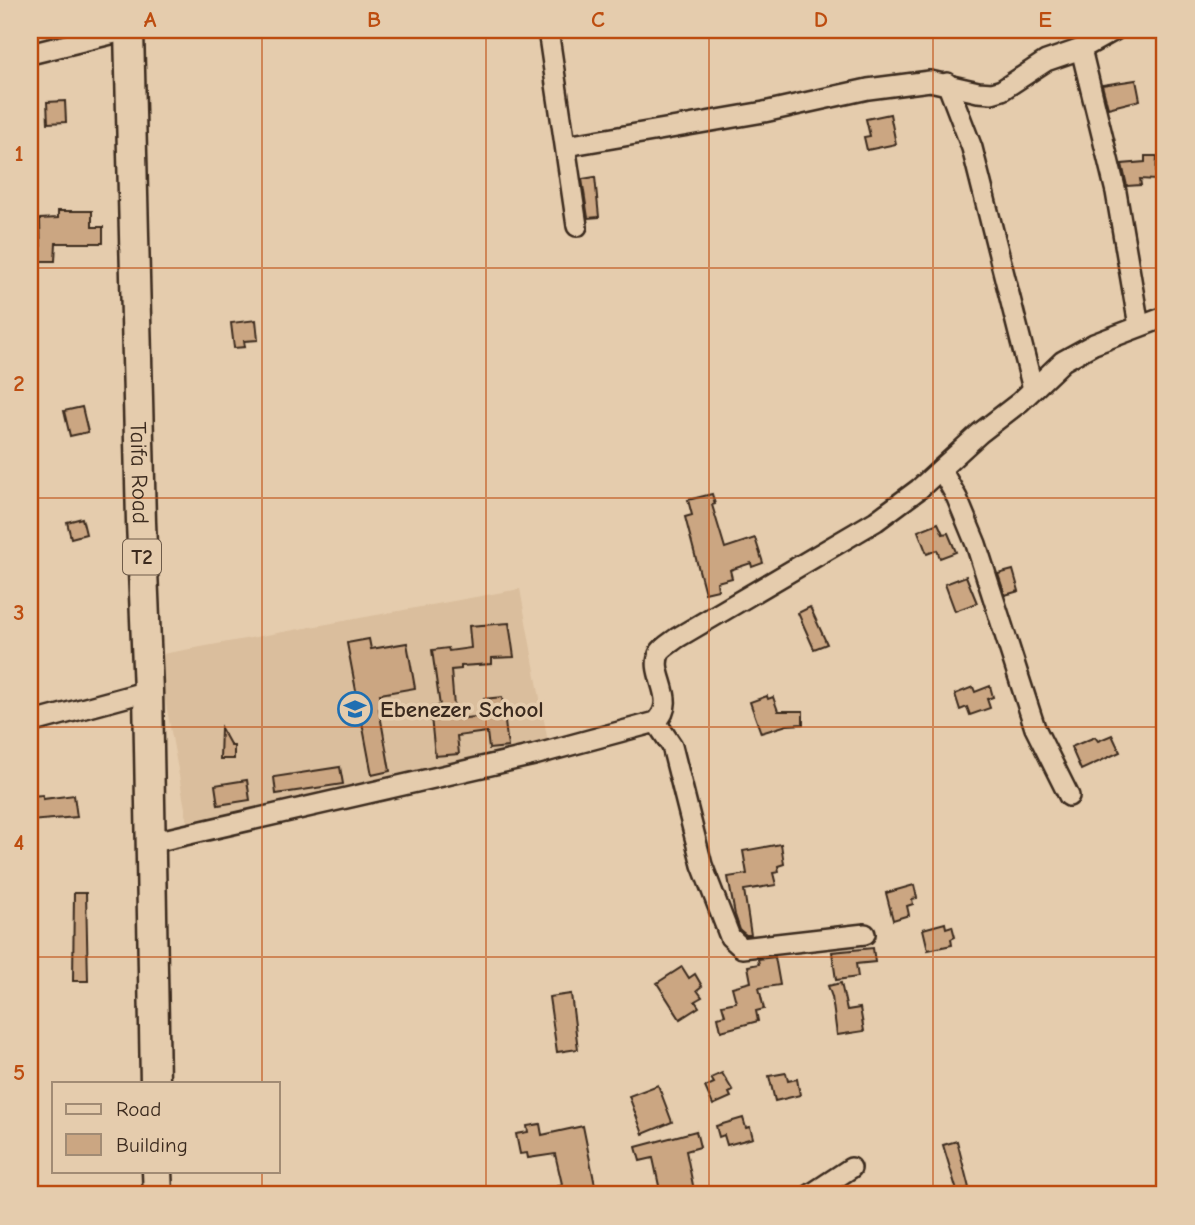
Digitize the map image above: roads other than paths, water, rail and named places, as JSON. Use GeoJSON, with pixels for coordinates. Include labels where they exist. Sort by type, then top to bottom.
{"type":"FeatureCollection","features":[{"type":"Feature","properties":{"kind":"highway","name":"Taifa Road"},"geometry":{"type":"LineString","coordinates":[[128,30],[148,691],[155,1082]]}},
{"type":"Feature","properties":{"kind":"highway"},"geometry":{"type":"LineString","coordinates":[[157,1172],[158,1195]]}},
{"type":"Feature","properties":{"kind":"street"},"geometry":{"type":"LineString","coordinates":[[30,54],[128,30]]}},
{"type":"Feature","properties":{"kind":"street"},"geometry":{"type":"LineString","coordinates":[[548,30],[577,226]]}},
{"type":"Feature","properties":{"kind":"street"},"geometry":{"type":"LineString","coordinates":[[566,146],[764,112],[868,89],[930,81],[992,93],[1002,90],[1046,61],[1081,49],[1115,30]]}},
{"type":"Feature","properties":{"kind":"street"},"geometry":{"type":"LineString","coordinates":[[1081,49],[1116,192],[1139,326]]}},
{"type":"Feature","properties":{"kind":"street"},"geometry":{"type":"LineString","coordinates":[[947,83],[972,148],[1033,389]]}},
{"type":"Feature","properties":{"kind":"street"},"geometry":{"type":"LineString","coordinates":[[150,843],[534,755],[656,722],[663,715],[665,696],[657,664],[660,652],[677,638],[876,522],[1020,402],[1063,361],[1077,352],[1165,317]]}},
{"type":"Feature","properties":{"kind":"street"},"geometry":{"type":"LineString","coordinates":[[941,469],[957,498],[976,544],[1035,728],[1069,796]]}},
{"type":"Feature","properties":{"kind":"street"},"geometry":{"type":"LineString","coordinates":[[30,723],[148,691]]}},
{"type":"Feature","properties":{"kind":"street"},"geometry":{"type":"LineString","coordinates":[[656,722],[672,746],[702,865],[730,937],[742,948],[864,934]]}},
{"type":"Feature","properties":{"kind":"street"},"geometry":{"type":"LineString","coordinates":[[810,1195],[851,1168]]}},
{"type":"Feature","properties":{"kind":"place","name":"Ebenezer School"},"geometry":{"type":"Point","coordinates":[355,709]}}]}
